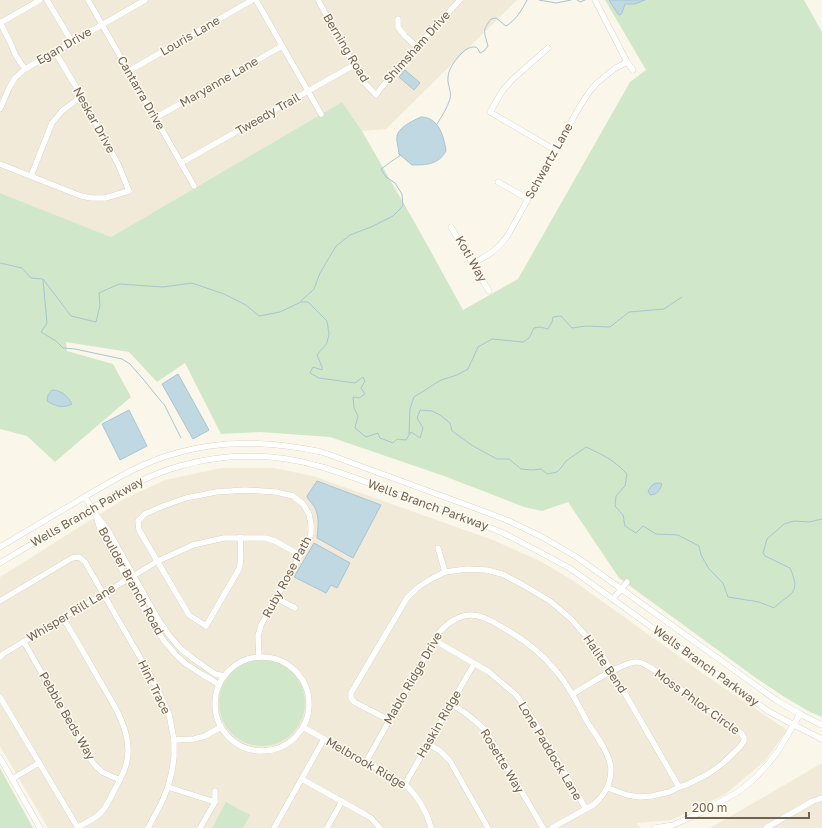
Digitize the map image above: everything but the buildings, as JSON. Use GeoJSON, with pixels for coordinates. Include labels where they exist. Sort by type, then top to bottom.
{"type":"FeatureCollection","features":[{"type":"Feature","properties":{"kind":"street"},"geometry":{"type":"LineString","coordinates":[[25,68],[16,56],[0,22],[40,0]]}},
{"type":"Feature","properties":{"kind":"street"},"geometry":{"type":"LineString","coordinates":[[48,0],[72,42]]}},
{"type":"Feature","properties":{"kind":"street","name":"Cantarra Drive"},"geometry":{"type":"LineString","coordinates":[[88,0],[194,186]]}},
{"type":"Feature","properties":{"kind":"street","name":"Egan Drive"},"geometry":{"type":"LineString","coordinates":[[0,108],[15,78],[25,68],[145,0]]}},
{"type":"Feature","properties":{"kind":"street","name":"Louris Lane"},"geometry":{"type":"LineString","coordinates":[[129,71],[252,0]]}},
{"type":"Feature","properties":{"kind":"street"},"geometry":{"type":"LineString","coordinates":[[256,0],[321,114]]}},
{"type":"Feature","properties":{"kind":"street","name":"Berning Road"},"geometry":{"type":"LineString","coordinates":[[318,0],[363,81],[376,96]]}},
{"type":"Feature","properties":{"kind":"street"},"geometry":{"type":"LineString","coordinates":[[595,0],[627,62],[633,70]]}},
{"type":"Feature","properties":{"kind":"street","name":"Shimsham Drive"},"geometry":{"type":"LineString","coordinates":[[376,96],[381,88],[417,46],[458,1]]}},
{"type":"Feature","properties":{"kind":"street"},"geometry":{"type":"LineString","coordinates":[[398,19],[398,27],[405,36],[417,46]]}},
{"type":"Feature","properties":{"kind":"street","name":"Maryanne Lane"},"geometry":{"type":"LineString","coordinates":[[155,118],[282,46]]}},
{"type":"Feature","properties":{"kind":"street"},"geometry":{"type":"LineString","coordinates":[[548,48],[513,79],[490,112],[555,150]]}},
{"type":"Feature","properties":{"kind":"street","name":"Neskar Drive"},"geometry":{"type":"LineString","coordinates":[[31,176],[81,196],[92,198],[105,198],[129,191],[118,164],[82,96],[55,52]]}},
{"type":"Feature","properties":{"kind":"street","name":"Schwartz Lane"},"geometry":{"type":"LineString","coordinates":[[474,263],[493,252],[503,242],[590,90],[606,75],[627,62]]}},
{"type":"Feature","properties":{"kind":"street","name":"Tweedy Trail"},"geometry":{"type":"LineString","coordinates":[[181,163],[354,65]]}},
{"type":"Feature","properties":{"kind":"street"},"geometry":{"type":"LineString","coordinates":[[0,164],[31,176],[52,123],[62,111],[82,96]]}},
{"type":"Feature","properties":{"kind":"street"},"geometry":{"type":"LineString","coordinates":[[498,182],[528,199]]}},
{"type":"Feature","properties":{"kind":"street","name":"Koti Way"},"geometry":{"type":"LineString","coordinates":[[452,227],[489,291]]}},
{"type":"Feature","properties":{"kind":"street","name":"Wells Branch Parkway"},"geometry":{"type":"LineString","coordinates":[[0,547],[127,472],[153,460],[177,452],[223,444],[249,443],[277,444],[322,452],[509,521],[544,538],[578,558],[776,700],[822,725]]}},
{"type":"Feature","properties":{"kind":"street","name":"Wells Branch Parkway"},"geometry":{"type":"LineString","coordinates":[[0,562],[133,484],[158,473],[181,466],[224,458],[249,456],[298,461],[350,476],[504,534],[537,550],[571,569],[768,711],[794,726],[822,739]]}},
{"type":"Feature","properties":{"kind":"street","name":"Ruby Rose Path"},"geometry":{"type":"LineString","coordinates":[[158,561],[139,530],[138,520],[145,514],[163,506],[186,498],[216,492],[245,490],[276,492],[293,496],[303,504],[309,514],[311,534],[261,625],[258,636],[259,657]]}},
{"type":"Feature","properties":{"kind":"street"},"geometry":{"type":"LineString","coordinates":[[85,497],[96,516]]}},
{"type":"Feature","properties":{"kind":"street","name":"Boulder Branch Road"},"geometry":{"type":"LineString","coordinates":[[96,516],[108,530],[158,619],[169,635],[181,649],[207,669],[215,674],[224,676]]}},
{"type":"Feature","properties":{"kind":"street","name":"Boulder Branch Road"},"geometry":{"type":"LineString","coordinates":[[96,516],[101,533],[152,623],[168,646],[186,664],[219,685]]}},
{"type":"Feature","properties":{"kind":"street","name":"Whisper Rill Lane"},"geometry":{"type":"LineString","coordinates":[[0,657],[158,561],[193,545],[224,538],[266,538],[271,539],[300,555]]}},
{"type":"Feature","properties":{"kind":"street"},"geometry":{"type":"LineString","coordinates":[[158,561],[189,615],[206,626],[241,564],[240,538]]}},
{"type":"Feature","properties":{"kind":"street"},"geometry":{"type":"LineString","coordinates":[[438,548],[445,572]]}},
{"type":"Feature","properties":{"kind":"street","name":"Hint Trace"},"geometry":{"type":"LineString","coordinates":[[0,601],[72,558],[80,557],[85,562],[153,680],[169,714],[174,740],[174,757],[168,787],[148,828]]}},
{"type":"Feature","properties":{"kind":"street","name":"Halite Bend"},"geometry":{"type":"LineString","coordinates":[[389,720],[354,702],[351,698],[351,693],[406,598],[421,585],[445,572],[467,569],[487,570],[502,574],[523,585],[550,601],[571,619],[594,645],[612,671],[679,787]]}},
{"type":"Feature","properties":{"kind":"street"},"geometry":{"type":"LineString","coordinates":[[613,599],[627,582]]}},
{"type":"Feature","properties":{"kind":"street"},"geometry":{"type":"LineString","coordinates":[[276,598],[295,608]]}},
{"type":"Feature","properties":{"kind":"street","name":"Mablo Ridge Drive"},"geometry":{"type":"LineString","coordinates":[[366,762],[437,635],[449,622],[458,617],[472,615],[486,618],[514,634],[534,648],[557,672],[573,694],[608,757],[611,768],[608,788]]}},
{"type":"Feature","properties":{"kind":"street"},"geometry":{"type":"LineString","coordinates":[[0,697],[78,827],[93,820],[108,805],[120,780],[128,753],[128,741],[118,713],[63,618]]}},
{"type":"Feature","properties":{"kind":"street","name":"Lone Paddock Lane"},"geometry":{"type":"LineString","coordinates":[[434,640],[489,672],[520,700],[533,719],[586,809]]}},
{"type":"Feature","properties":{"kind":"street","name":"Pebble Beds Way"},"geometry":{"type":"LineString","coordinates":[[24,642],[93,763],[102,772],[120,780]]}},
{"type":"Feature","properties":{"kind":"street"},"geometry":{"type":"LineString","coordinates":[[259,657],[267,657],[282,661],[295,670],[300,675],[307,689],[309,704],[306,720],[298,734],[284,745],[268,750],[251,749],[228,737],[221,727],[215,707],[219,685],[229,670],[239,663],[251,658],[259,657]]}},
{"type":"Feature","properties":{"kind":"street","name":"Moss Phlox Circle"},"geometry":{"type":"LineString","coordinates":[[573,694],[628,663],[637,662],[645,664],[741,733],[744,737],[744,741],[740,747],[722,764],[708,774],[669,792],[640,797],[627,795],[608,788]]}},
{"type":"Feature","properties":{"kind":"street","name":"Haskin Ridge"},"geometry":{"type":"LineString","coordinates":[[405,784],[474,664]]}},
{"type":"Feature","properties":{"kind":"street","name":"Rosette Way"},"geometry":{"type":"LineString","coordinates":[[451,704],[476,720],[486,731],[543,828]]}},
{"type":"Feature","properties":{"kind":"street"},"geometry":{"type":"LineString","coordinates":[[655,828],[673,825],[702,812],[738,792],[754,779],[768,764],[794,726],[800,714]]}},
{"type":"Feature","properties":{"kind":"street"},"geometry":{"type":"LineString","coordinates":[[174,740],[194,739],[205,736],[221,727]]}},
{"type":"Feature","properties":{"kind":"street","name":"Melbrook Ridge"},"geometry":{"type":"LineString","coordinates":[[303,727],[405,784],[420,802],[432,828]]}},
{"type":"Feature","properties":{"kind":"street"},"geometry":{"type":"LineString","coordinates":[[274,828],[324,738]]}},
{"type":"Feature","properties":{"kind":"street"},"geometry":{"type":"LineString","coordinates":[[428,744],[439,750],[450,761],[488,828]]}},
{"type":"Feature","properties":{"kind":"street"},"geometry":{"type":"LineString","coordinates":[[0,758],[40,828]]}},
{"type":"Feature","properties":{"kind":"street"},"geometry":{"type":"LineString","coordinates":[[12,779],[39,763]]}},
{"type":"Feature","properties":{"kind":"street"},"geometry":{"type":"LineString","coordinates":[[302,779],[371,818],[380,828]]}},
{"type":"Feature","properties":{"kind":"street"},"geometry":{"type":"LineString","coordinates":[[168,787],[215,802]]}},
{"type":"Feature","properties":{"kind":"street"},"geometry":{"type":"LineString","coordinates":[[552,828],[598,801],[608,788]]}},
{"type":"Feature","properties":{"kind":"street"},"geometry":{"type":"LineString","coordinates":[[200,828],[215,802],[215,791]]}},
{"type":"Feature","properties":{"kind":"street"},"geometry":{"type":"LineString","coordinates":[[766,828],[813,801],[822,798]]}},
{"type":"Feature","properties":{"kind":"street"},"geometry":{"type":"LineString","coordinates":[[327,828],[342,801]]}},
{"type":"Feature","properties":{"kind":"shaded area"},"geometry":{"type":"Polygon","coordinates":[[[0,0],[517,0],[386,129],[362,131],[342,102],[111,237],[0,193],[0,0]]]}},
{"type":"Feature","properties":{"kind":"shaded area"},"geometry":{"type":"Polygon","coordinates":[[[221,468],[274,468],[313,476],[493,540],[540,561],[574,581],[705,675],[787,730],[765,761],[724,795],[671,820],[637,823],[640,828],[48,828],[0,746],[0,577],[124,499],[165,480],[221,468]]]}},
{"type":"Feature","properties":{"kind":"shaded area"},"geometry":{"type":"Polygon","coordinates":[[[822,763],[822,828],[710,828],[805,773],[822,763]]]}},
{"type":"Feature","properties":{"kind":"green space"},"geometry":{"type":"Polygon","coordinates":[[[605,0],[804,0],[822,32],[822,717],[810,712],[756,678],[619,578],[568,502],[542,511],[524,507],[444,476],[330,437],[260,432],[221,434],[185,363],[157,382],[129,352],[66,342],[67,351],[113,364],[131,397],[55,462],[27,436],[0,429],[0,193],[111,237],[342,102],[362,131],[463,310],[518,279],[630,82],[646,70],[605,0]]]}},
{"type":"Feature","properties":{"kind":"green space"},"geometry":{"type":"Polygon","coordinates":[[[254,660],[270,660],[279,663],[293,672],[302,686],[305,695],[305,711],[302,720],[293,734],[279,743],[270,746],[254,746],[238,739],[231,734],[226,727],[219,711],[219,695],[226,679],[231,672],[238,667],[254,660]]]}},
{"type":"Feature","properties":{"kind":"green space"},"geometry":{"type":"Polygon","coordinates":[[[0,768],[33,828],[0,828],[0,768]]]}},
{"type":"Feature","properties":{"kind":"green space"},"geometry":{"type":"Polygon","coordinates":[[[226,802],[250,815],[243,828],[212,828],[226,802]]]}},
{"type":"Feature","properties":{"kind":"water"},"geometry":{"type":"Polygon","coordinates":[[[609,0],[645,0],[635,4],[625,4],[620,15],[609,0]]]}},
{"type":"Feature","properties":{"kind":"water"},"geometry":{"type":"Polygon","coordinates":[[[405,70],[420,83],[414,90],[399,77],[405,70]]]}},
{"type":"Feature","properties":{"kind":"water"},"geometry":{"type":"Polygon","coordinates":[[[421,117],[432,120],[440,129],[446,151],[443,156],[435,162],[412,165],[399,154],[397,137],[400,130],[410,122],[421,117]]]}},
{"type":"Feature","properties":{"kind":"water"},"geometry":{"type":"Polygon","coordinates":[[[178,374],[209,430],[193,439],[162,384],[178,374]]]}},
{"type":"Feature","properties":{"kind":"water"},"geometry":{"type":"Polygon","coordinates":[[[52,390],[64,394],[72,404],[69,406],[59,406],[47,401],[48,395],[52,390]]]}},
{"type":"Feature","properties":{"kind":"water"},"geometry":{"type":"Polygon","coordinates":[[[129,410],[147,446],[120,460],[102,424],[129,410]]]}},
{"type":"Feature","properties":{"kind":"water"},"geometry":{"type":"Polygon","coordinates":[[[317,481],[381,505],[353,558],[317,538],[317,514],[314,506],[307,496],[317,481]]]}},
{"type":"Feature","properties":{"kind":"water"},"geometry":{"type":"Polygon","coordinates":[[[656,483],[662,484],[658,492],[650,495],[648,491],[652,485],[656,483]]]}},
{"type":"Feature","properties":{"kind":"water"},"geometry":{"type":"Polygon","coordinates":[[[314,543],[350,563],[337,588],[331,585],[326,593],[294,577],[314,543]]]}},
{"type":"Feature","properties":{"kind":"waterway"},"geometry":{"type":"LineString","coordinates":[[437,124],[450,99],[448,77],[450,69],[456,60],[462,53],[470,48],[476,47],[480,53],[484,51],[488,46],[485,29],[491,19],[496,18],[506,26],[513,21],[527,0]]}},
{"type":"Feature","properties":{"kind":"waterway"},"geometry":{"type":"LineString","coordinates":[[539,0],[556,3],[571,0]]}},
{"type":"Feature","properties":{"kind":"waterway"},"geometry":{"type":"LineString","coordinates":[[577,0],[580,2],[585,0]]}},
{"type":"Feature","properties":{"kind":"waterway"},"geometry":{"type":"LineString","coordinates":[[301,301],[314,289],[320,273],[336,246],[350,235],[393,216],[403,206],[402,194],[395,183],[386,177],[381,169],[401,155]]}},
{"type":"Feature","properties":{"kind":"waterway"},"geometry":{"type":"LineString","coordinates":[[0,263],[22,268],[31,278],[43,279],[71,316],[96,322],[100,305],[99,293],[119,284],[163,287],[192,283],[224,294],[246,305],[259,316],[280,312],[301,302],[308,302],[327,321],[329,334],[327,343],[317,355],[322,370],[313,367],[310,373],[319,378],[355,383],[363,377],[365,381],[361,388],[365,394],[359,398],[353,397],[354,408],[358,416],[355,428],[366,437],[378,433],[380,438],[393,443],[397,439],[406,440],[411,432],[420,438],[423,428],[417,418],[420,410],[432,411],[440,415],[450,423],[452,431],[473,446],[497,459],[509,459],[521,469],[541,469],[547,474],[557,472],[566,461],[586,447],[608,458],[627,474],[625,486],[616,496],[615,506],[623,515],[625,526],[636,533],[643,526],[656,534],[678,535],[699,546],[701,555],[709,569],[723,583],[728,597],[759,602],[774,608],[792,592],[795,583],[790,568],[765,556],[763,553],[767,539],[784,524],[794,521],[809,522],[822,519]]}},
{"type":"Feature","properties":{"kind":"waterway"},"geometry":{"type":"LineString","coordinates":[[43,280],[47,323],[41,332],[56,341],[63,348],[75,349],[122,359],[130,364],[165,406],[181,438]]}},
{"type":"Feature","properties":{"kind":"waterway"},"geometry":{"type":"LineString","coordinates":[[409,434],[410,409],[414,397],[441,380],[457,375],[468,369],[478,347],[492,339],[523,342],[529,338],[534,328],[540,327],[548,329],[553,317],[561,316],[572,328],[586,326],[610,327],[629,312],[664,309],[682,297]]}}]}
